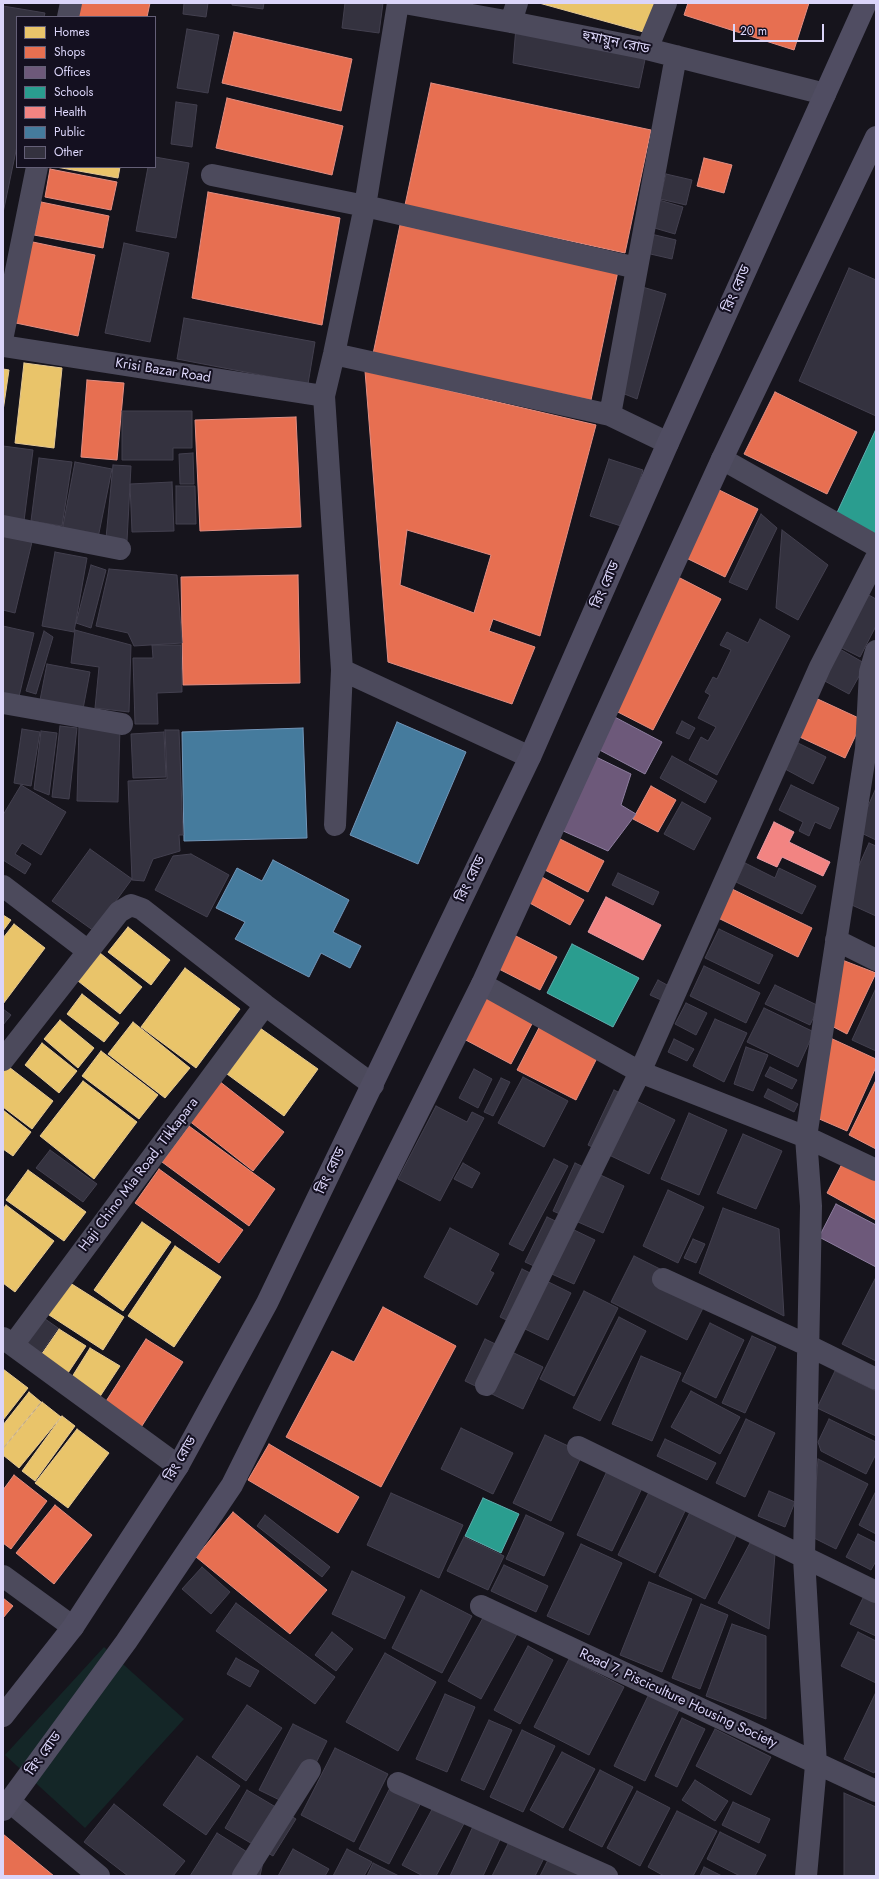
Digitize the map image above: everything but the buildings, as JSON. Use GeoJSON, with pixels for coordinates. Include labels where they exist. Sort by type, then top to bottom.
{"type":"FeatureCollection","features":[{"type":"Feature","properties":{"kind":"main road","name":"রিং রোড"},"geometry":{"type":"LineString","coordinates":[[3,1716],[73,1627],[178,1466],[266,1303],[373,1085],[530,757],[668,443],[866,3]]}},
{"type":"Feature","properties":{"kind":"main road","name":"রিং রোড"},"geometry":{"type":"LineString","coordinates":[[7,1806],[126,1642],[232,1485],[482,984],[722,459],[876,138]]}},
{"type":"Feature","properties":{"kind":"street"},"geometry":{"type":"LineString","coordinates":[[68,16],[71,3]]}},
{"type":"Feature","properties":{"kind":"street"},"geometry":{"type":"LineString","coordinates":[[335,825],[342,670],[324,396],[365,206],[398,3]]}},
{"type":"Feature","properties":{"kind":"street","name":"হুমায়ুন রোড"},"geometry":{"type":"LineString","coordinates":[[404,3],[514,12],[647,49],[825,94]]}},
{"type":"Feature","properties":{"kind":"street"},"geometry":{"type":"LineString","coordinates":[[647,49],[666,3]]}},
{"type":"Feature","properties":{"kind":"street"},"geometry":{"type":"LineString","coordinates":[[610,415],[676,56]]}},
{"type":"Feature","properties":{"kind":"street"},"geometry":{"type":"LineString","coordinates":[[3,335],[37,168]]}},
{"type":"Feature","properties":{"kind":"street"},"geometry":{"type":"LineString","coordinates":[[212,174],[365,206],[637,268]]}},
{"type":"Feature","properties":{"kind":"street","name":"Krisi Bazar Road"},"geometry":{"type":"LineString","coordinates":[[3,346],[324,396]]}},
{"type":"Feature","properties":{"kind":"street"},"geometry":{"type":"LineString","coordinates":[[334,354],[610,415],[668,443]]}},
{"type":"Feature","properties":{"kind":"street"},"geometry":{"type":"LineString","coordinates":[[722,459],[876,546]]}},
{"type":"Feature","properties":{"kind":"street"},"geometry":{"type":"LineString","coordinates":[[3,526],[120,549]]}},
{"type":"Feature","properties":{"kind":"street"},"geometry":{"type":"LineString","coordinates":[[486,1385],[640,1072],[820,667],[876,558]]}},
{"type":"Feature","properties":{"kind":"street"},"geometry":{"type":"LineString","coordinates":[[806,1876],[816,1765],[804,1558],[811,1206],[806,1137],[836,940],[871,751],[870,672],[876,651]]}},
{"type":"Feature","properties":{"kind":"street"},"geometry":{"type":"LineString","coordinates":[[342,670],[530,757]]}},
{"type":"Feature","properties":{"kind":"street"},"geometry":{"type":"LineString","coordinates":[[3,703],[122,724]]}},
{"type":"Feature","properties":{"kind":"street"},"geometry":{"type":"LineString","coordinates":[[3,886],[88,950]]}},
{"type":"Feature","properties":{"kind":"street"},"geometry":{"type":"LineString","coordinates":[[3,1060],[119,912],[131,905],[142,909],[265,1005],[373,1085]]}},
{"type":"Feature","properties":{"kind":"street"},"geometry":{"type":"LineString","coordinates":[[836,940],[876,960]]}},
{"type":"Feature","properties":{"kind":"street"},"geometry":{"type":"LineString","coordinates":[[482,984],[640,1072],[806,1137],[876,1170]]}},
{"type":"Feature","properties":{"kind":"street","name":"Haji Chino Mia Road, Tikkapara"},"geometry":{"type":"LineString","coordinates":[[178,1466],[8,1342],[265,1005]]}},
{"type":"Feature","properties":{"kind":"street"},"geometry":{"type":"LineString","coordinates":[[663,1279],[808,1345],[876,1379]]}},
{"type":"Feature","properties":{"kind":"street"},"geometry":{"type":"LineString","coordinates":[[578,1447],[876,1592]]}},
{"type":"Feature","properties":{"kind":"street"},"geometry":{"type":"LineString","coordinates":[[3,1576],[73,1627]]}},
{"type":"Feature","properties":{"kind":"street","name":"Road 7, Pisciculture Housing Society"},"geometry":{"type":"LineString","coordinates":[[481,1606],[876,1792]]}},
{"type":"Feature","properties":{"kind":"street"},"geometry":{"type":"LineString","coordinates":[[243,1876],[310,1770]]}},
{"type":"Feature","properties":{"kind":"street"},"geometry":{"type":"LineString","coordinates":[[398,1783],[607,1876]]}},
{"type":"Feature","properties":{"kind":"street"},"geometry":{"type":"LineString","coordinates":[[7,1806],[99,1876]]}},
{"type":"Feature","properties":{"kind":"shaded area"},"geometry":{"type":"Polygon","coordinates":[[[104,1647],[184,1719],[85,1828],[5,1755],[104,1647]]]}}]}
